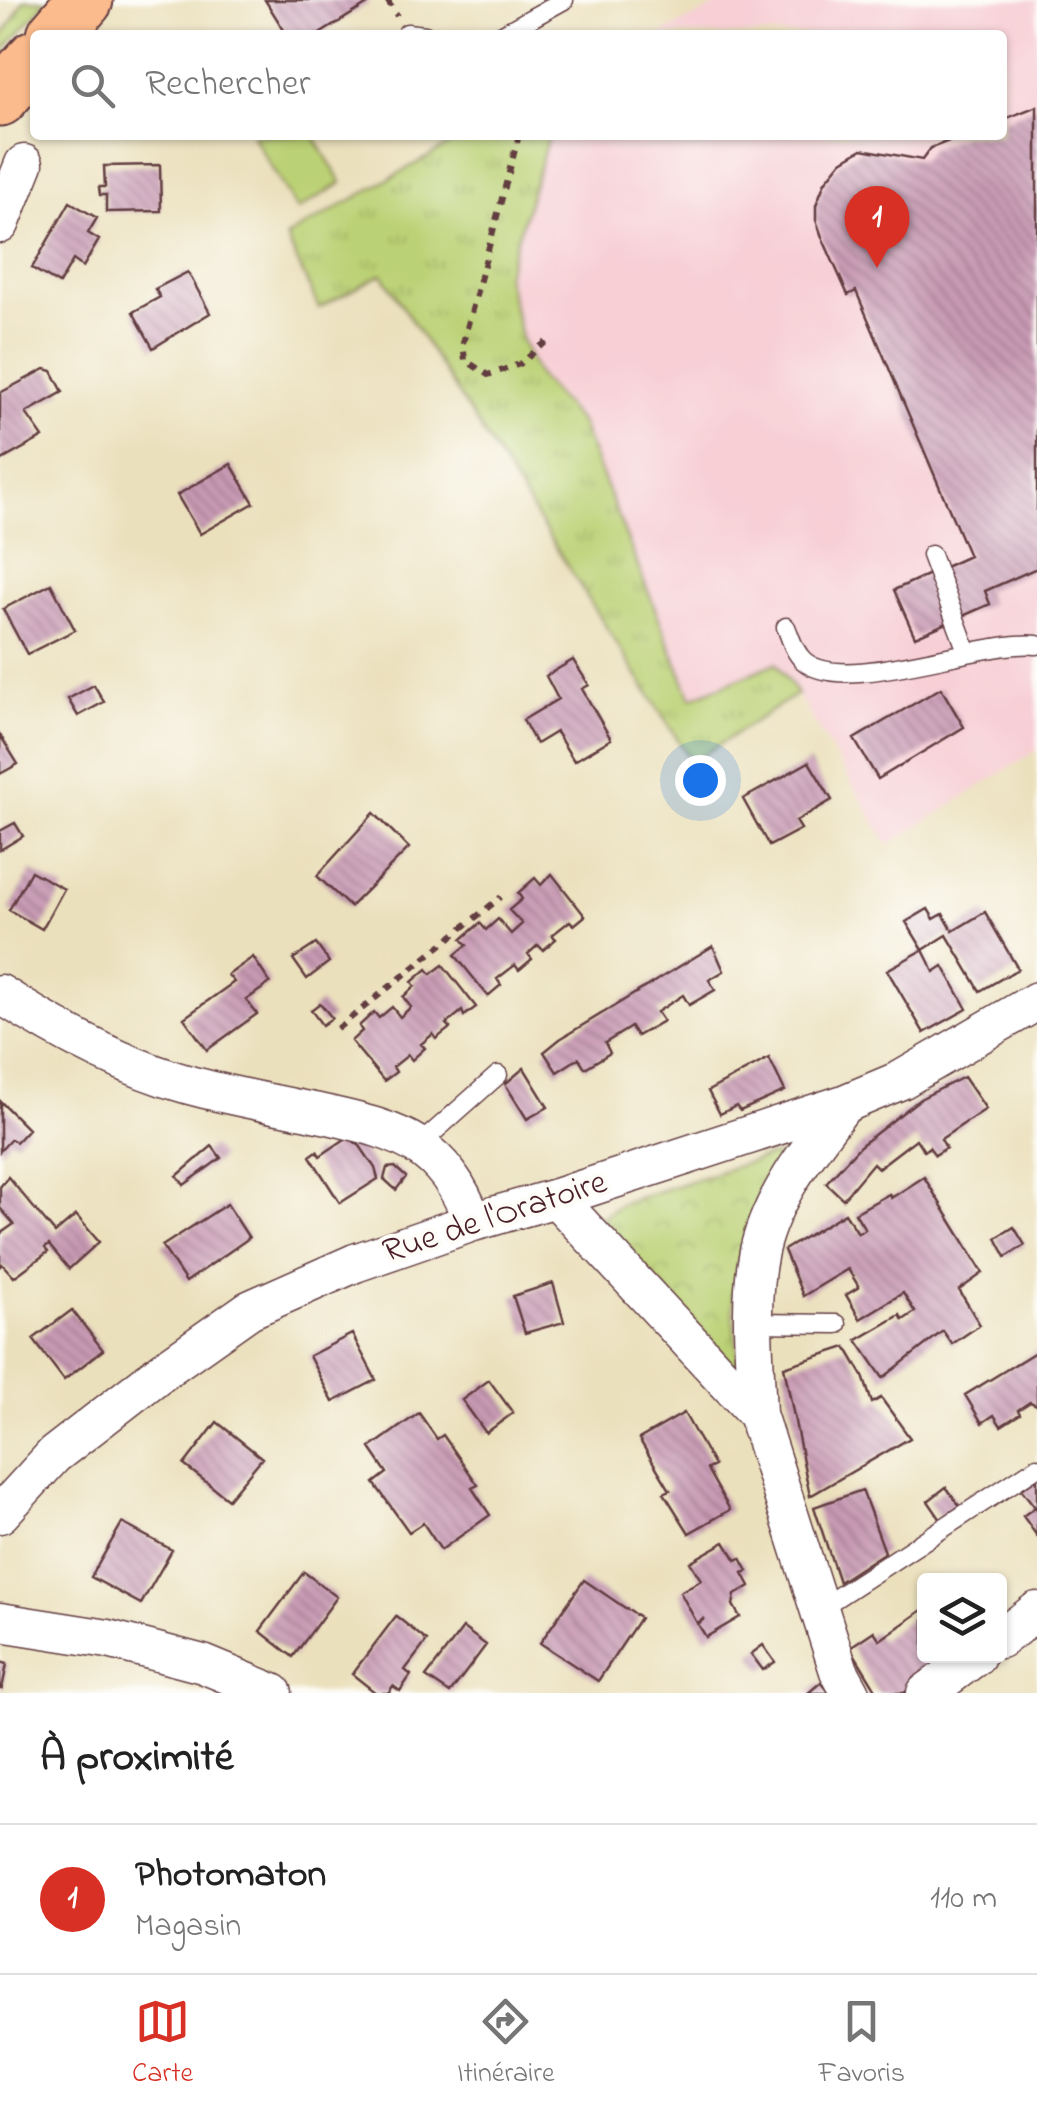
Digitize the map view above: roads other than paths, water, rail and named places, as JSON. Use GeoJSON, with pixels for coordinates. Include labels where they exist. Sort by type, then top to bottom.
{"type":"FeatureCollection","features":[{"type":"Feature","properties":{"kind":"main road"},"geometry":{"type":"LineString","coordinates":[[59,30],[86,0]]}},
{"type":"Feature","properties":{"kind":"main road"},"geometry":{"type":"LineString","coordinates":[[0,98],[30,64]]}},
{"type":"Feature","properties":{"kind":"street"},"geometry":{"type":"LineString","coordinates":[[0,224],[24,164]]}},
{"type":"Feature","properties":{"kind":"street"},"geometry":{"type":"LineString","coordinates":[[0,994],[103,1052],[184,1084],[384,1127],[419,1145],[443,1167],[462,1191],[473,1222]]}},
{"type":"Feature","properties":{"kind":"street","name":"Rue de l'Oratoire"},"geometry":{"type":"LineString","coordinates":[[0,1514],[54,1456],[160,1372],[249,1310],[355,1263],[473,1222],[844,1104],[901,1080],[1037,1001]]}},
{"type":"Feature","properties":{"kind":"street"},"geometry":{"type":"LineString","coordinates":[[844,1104],[773,1212],[760,1249],[752,1323],[757,1414],[838,1670],[852,1693]]}},
{"type":"Feature","properties":{"kind":"street"},"geometry":{"type":"LineString","coordinates":[[556,1198],[757,1414]]}},
{"type":"Feature","properties":{"kind":"street"},"geometry":{"type":"LineString","coordinates":[[1007,1633],[1037,1611]]}},
{"type":"Feature","properties":{"kind":"street"},"geometry":{"type":"LineString","coordinates":[[0,1622],[108,1638],[203,1664],[273,1693]]}},
{"type":"Feature","properties":{"kind":"street"},"geometry":{"type":"LineString","coordinates":[[926,1693],[967,1663]]}},
{"type":"Feature","properties":{"kind":"lane"},"geometry":{"type":"LineString","coordinates":[[510,30],[564,0]]}},
{"type":"Feature","properties":{"kind":"lane"},"geometry":{"type":"LineString","coordinates":[[931,556],[967,652]]}},
{"type":"Feature","properties":{"kind":"lane"},"geometry":{"type":"LineString","coordinates":[[786,626],[794,650],[808,664],[831,671],[864,672],[1022,643],[1037,645]]}},
{"type":"Feature","properties":{"kind":"lane"},"geometry":{"type":"LineString","coordinates":[[419,1145],[498,1074]]}},
{"type":"Feature","properties":{"kind":"lane"},"geometry":{"type":"LineString","coordinates":[[752,1323],[837,1324]]}},
{"type":"Feature","properties":{"kind":"lane"},"geometry":{"type":"LineString","coordinates":[[819,1609],[1037,1467]]}},
{"type":"Feature","properties":{"kind":"place","name":"Photomaton"},"geometry":{"type":"Point","coordinates":[877,268]}}]}
